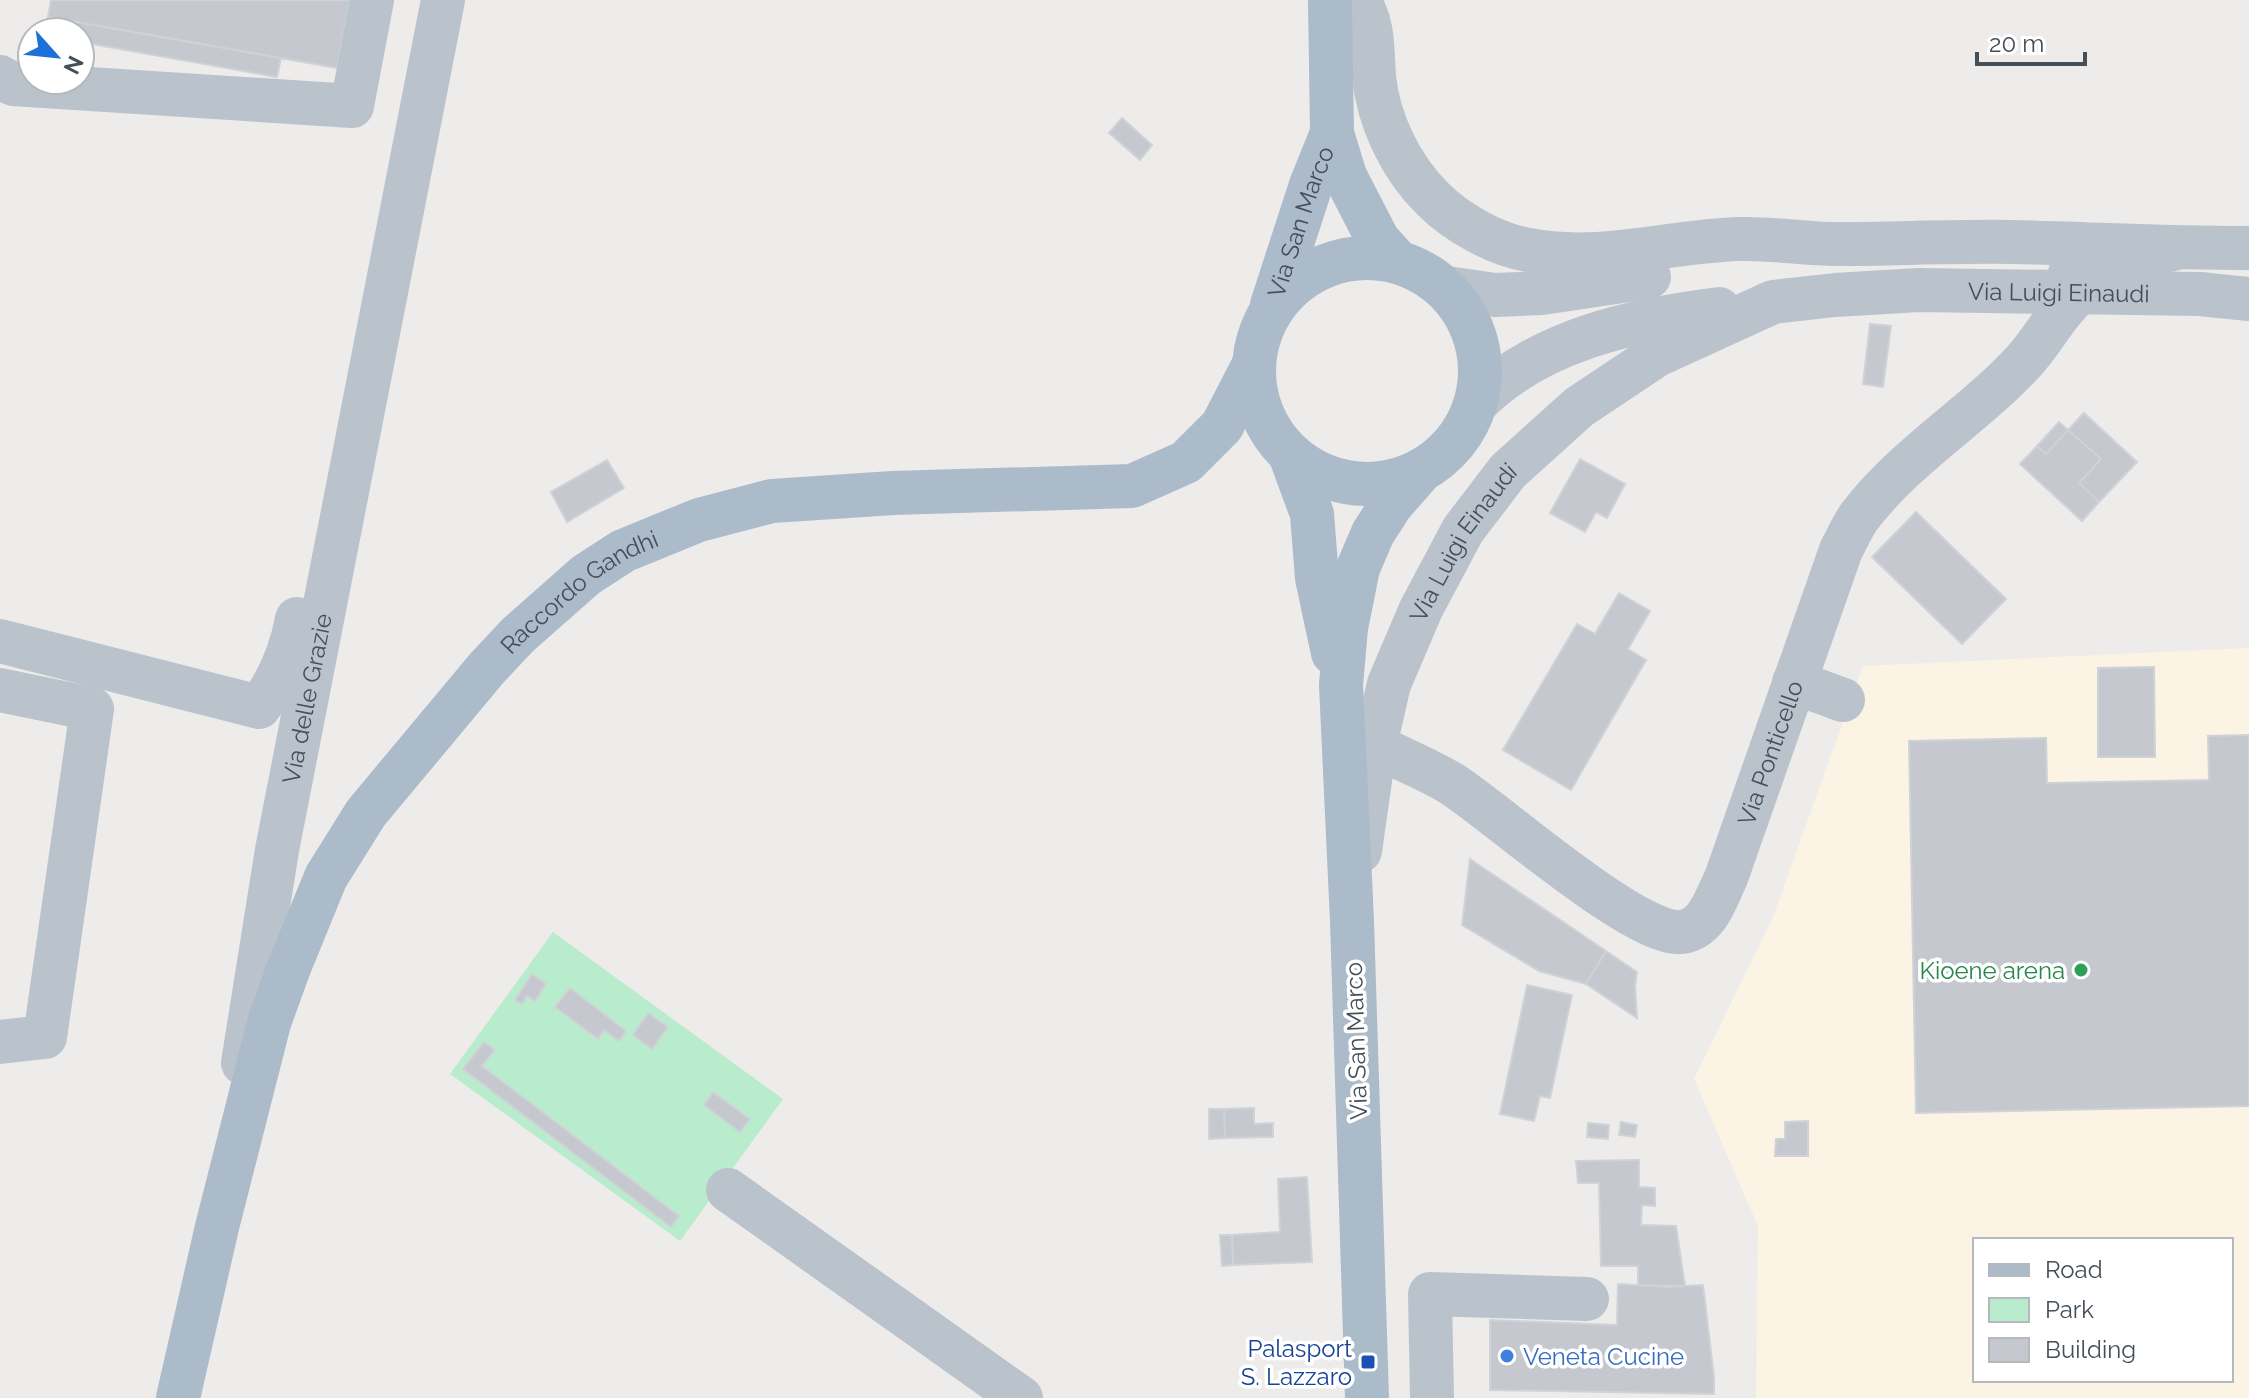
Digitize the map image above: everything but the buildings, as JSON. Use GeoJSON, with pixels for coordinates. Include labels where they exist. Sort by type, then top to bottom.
{"type":"FeatureCollection","features":[{"type":"Feature","properties":{"kind":"main road","name":"Via San Marco"},"geometry":{"type":"LineString","coordinates":[[1330,0],[1332,133],[1345,176],[1378,240],[1397,261]]}},
{"type":"Feature","properties":{"kind":"main road","name":"Via San Marco"},"geometry":{"type":"LineString","coordinates":[[1271,309],[1311,185],[1332,133]]}},
{"type":"Feature","properties":{"kind":"main road"},"geometry":{"type":"LineString","coordinates":[[1350,258],[1397,261],[1423,271],[1446,288],[1465,313],[1477,341],[1481,372],[1476,403],[1464,431],[1445,454],[1420,472],[1376,485],[1331,479],[1291,457],[1262,416],[1253,366],[1255,346],[1271,309],[1305,275],[1350,258]]}},
{"type":"Feature","properties":{"kind":"main road","name":"Raccordo Gandhi"},"geometry":{"type":"LineString","coordinates":[[217,1227],[269,1023],[326,877],[366,813],[487,668],[518,635],[586,575],[623,551],[699,520],[772,501],[893,493],[1132,486],[1186,462],[1222,426],[1253,366]]}},
{"type":"Feature","properties":{"kind":"main road","name":"Via San Marco"},"geometry":{"type":"LineString","coordinates":[[1291,457],[1312,514],[1325,627],[1341,685]]}},
{"type":"Feature","properties":{"kind":"main road","name":"Via San Marco"},"geometry":{"type":"LineString","coordinates":[[1367,1398],[1341,685],[1346,628],[1358,568],[1373,533],[1391,505],[1420,472]]}},
{"type":"Feature","properties":{"kind":"main road","name":"Via delle Grazie"},"geometry":{"type":"LineString","coordinates":[[178,1398],[217,1227]]}},
{"type":"Feature","properties":{"kind":"street"},"geometry":{"type":"LineString","coordinates":[[0,77],[13,84],[352,106],[372,0]]}},
{"type":"Feature","properties":{"kind":"street","name":"Via delle Grazie"},"geometry":{"type":"LineString","coordinates":[[217,1227],[277,850],[443,0]]}},
{"type":"Feature","properties":{"kind":"street","name":"Via Luigi Einaudi"},"geometry":{"type":"LineString","coordinates":[[1359,0],[1374,36],[1374,75],[1379,109],[1413,175],[1433,200],[1461,221],[1493,238],[1526,250],[1601,255],[1740,239],[1832,244],[2010,242],[2249,248]]}},
{"type":"Feature","properties":{"kind":"street"},"geometry":{"type":"LineString","coordinates":[[0,641],[259,707],[274,686],[293,639],[325,453],[351,330],[395,244]]}},
{"type":"Feature","properties":{"kind":"street","name":"Via Luigi Einaudi"},"geometry":{"type":"LineString","coordinates":[[1446,288],[1495,295],[1542,293],[1752,262],[1832,244]]}},
{"type":"Feature","properties":{"kind":"street"},"geometry":{"type":"LineString","coordinates":[[2079,293],[2070,273],[2093,265],[2143,259],[2176,248]]}},
{"type":"Feature","properties":{"kind":"street","name":"Via Luigi Einaudi"},"geometry":{"type":"LineString","coordinates":[[1476,403],[1493,386],[1524,364],[1583,338],[1693,312],[1919,290],[2200,294],[2249,299]]}},
{"type":"Feature","properties":{"kind":"street","name":"Via Ponticello"},"geometry":{"type":"LineString","coordinates":[[1375,745],[1451,783],[1599,895],[1660,928],[1684,932],[1703,921],[1726,878],[1841,550],[1857,520],[1882,491],[2025,361],[2062,308],[2079,293]]}},
{"type":"Feature","properties":{"kind":"street","name":"Via Luigi Einaudi"},"geometry":{"type":"LineString","coordinates":[[1352,921],[1375,745],[1389,684],[1421,609],[1463,530],[1508,471],[1579,407],[1657,355],[1773,302]]}},
{"type":"Feature","properties":{"kind":"street"},"geometry":{"type":"LineString","coordinates":[[1794,682],[1843,700]]}},
{"type":"Feature","properties":{"kind":"street"},"geometry":{"type":"LineString","coordinates":[[0,690],[92,709],[45,1037],[0,1042]]}},
{"type":"Feature","properties":{"kind":"street"},"geometry":{"type":"LineString","coordinates":[[728,1190],[1021,1398]]}},
{"type":"Feature","properties":{"kind":"street"},"geometry":{"type":"LineString","coordinates":[[1432,1398],[1430,1294],[1587,1299]]}},
{"type":"Feature","properties":{"kind":"shaded area"},"geometry":{"type":"Polygon","coordinates":[[[2249,648],[2249,1398],[1756,1398],[1758,1226],[1694,1079],[1773,917],[1863,666],[2249,648]]]}},
{"type":"Feature","properties":{"kind":"green space"},"geometry":{"type":"Polygon","coordinates":[[[553,932],[783,1099],[680,1241],[450,1074],[553,932]]]}},
{"type":"Feature","properties":{"kind":"place","name":"Kioene arena"},"geometry":{"type":"Point","coordinates":[2081,970]}},
{"type":"Feature","properties":{"kind":"place","name":"Veneta Cucine"},"geometry":{"type":"Point","coordinates":[1507,1356]}},
{"type":"Feature","properties":{"kind":"place","name":"Palasport S. Lazzaro"},"geometry":{"type":"Point","coordinates":[1368,1362]}}]}
